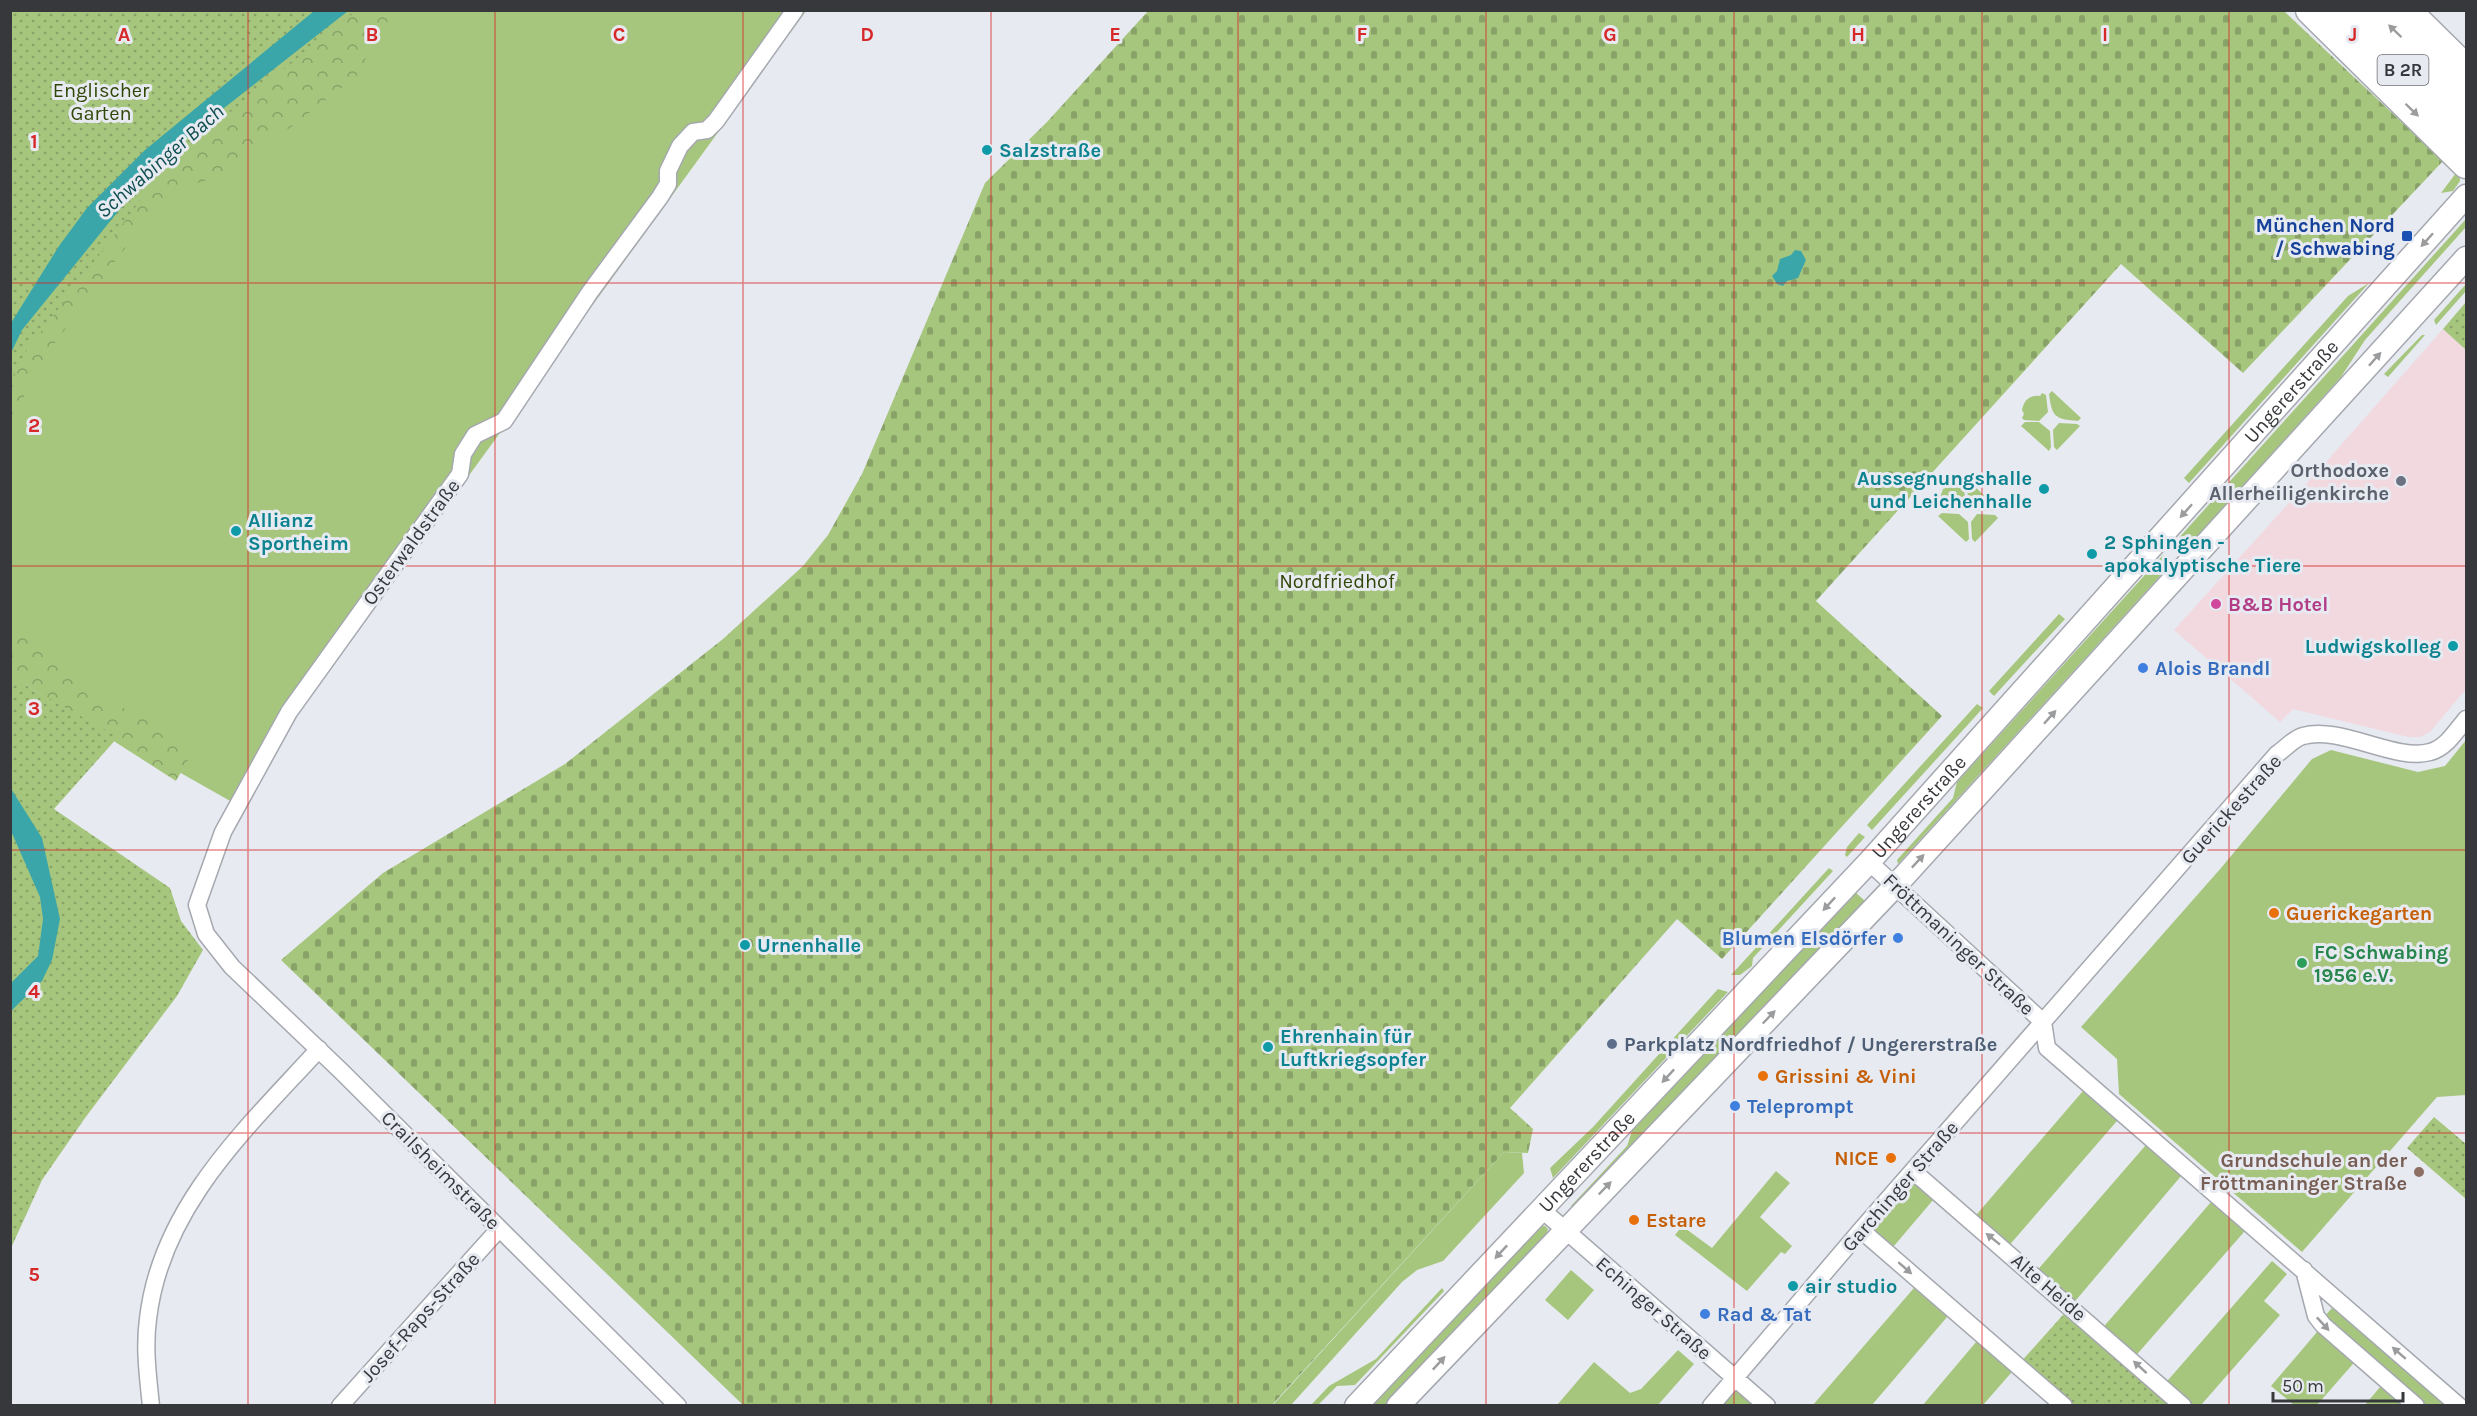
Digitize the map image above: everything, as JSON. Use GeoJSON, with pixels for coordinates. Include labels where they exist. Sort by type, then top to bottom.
{"type":"FeatureCollection","features":[{"type":"Feature","properties":{"kind":"highway"},"geometry":{"type":"LineString","coordinates":[[2310,10],[2466,164]]}},
{"type":"Feature","properties":{"kind":"highway","name":"B 2R"},"geometry":{"type":"LineString","coordinates":[[2342,10],[2465,115]]}},
{"type":"Feature","properties":{"kind":"highway","name":"B 2R"},"geometry":{"type":"LineString","coordinates":[[2373,10],[2465,115]]}},
{"type":"Feature","properties":{"kind":"highway"},"geometry":{"type":"LineString","coordinates":[[2406,10],[2466,69]]}},
{"type":"Feature","properties":{"kind":"main road","name":"Ungererstraße"},"geometry":{"type":"LineString","coordinates":[[1356,1406],[1869,862],[2466,196]]}},
{"type":"Feature","properties":{"kind":"main road","name":"Ungererstraße"},"geometry":{"type":"LineString","coordinates":[[1398,1406],[1896,885],[2466,258]]}},
{"type":"Feature","properties":{"kind":"street","name":"Osterwaldstraße"},"geometry":{"type":"LineString","coordinates":[[206,934],[197,904],[208,869],[223,832],[289,712],[460,474],[463,454],[475,435],[504,421],[590,292],[660,197],[668,184],[668,171],[680,146],[693,132],[707,130],[716,121],[795,10]]}},
{"type":"Feature","properties":{"kind":"street","name":"Guerickestraße"},"geometry":{"type":"LineString","coordinates":[[2043,1022],[2277,754],[2301,736],[2325,733],[2410,753],[2429,753],[2444,745],[2466,719]]}},
{"type":"Feature","properties":{"kind":"street","name":"Fröttmaninger Straße"},"geometry":{"type":"LineString","coordinates":[[1869,862],[2043,1022],[2047,1048],[2459,1406]]}},
{"type":"Feature","properties":{"kind":"street","name":"Crailsheimstraße"},"geometry":{"type":"LineString","coordinates":[[206,934],[232,967],[319,1049],[678,1406]]}},
{"type":"Feature","properties":{"kind":"street","name":"Garchinger Straße"},"geometry":{"type":"LineString","coordinates":[[1711,1406],[2043,1022]]}},
{"type":"Feature","properties":{"kind":"street"},"geometry":{"type":"LineString","coordinates":[[151,1406],[146,1363],[148,1319],[156,1276],[172,1232],[196,1192],[222,1156],[319,1049]]}},
{"type":"Feature","properties":{"kind":"street","name":"Alte Heide"},"geometry":{"type":"LineString","coordinates":[[1913,1171],[2183,1406]]}},
{"type":"Feature","properties":{"kind":"street","name":"Echinger Straße"},"geometry":{"type":"LineString","coordinates":[[1541,1209],[1767,1406]]}},
{"type":"Feature","properties":{"kind":"street","name":"Josef-Raps-Straße"},"geometry":{"type":"LineString","coordinates":[[340,1406],[499,1229]]}},
{"type":"Feature","properties":{"kind":"street"},"geometry":{"type":"LineString","coordinates":[[1861,1230],[2064,1406]]}},
{"type":"Feature","properties":{"kind":"street"},"geometry":{"type":"LineString","coordinates":[[2304,1270],[2316,1316],[2323,1326],[2416,1406]]}},
{"type":"Feature","properties":{"kind":"shaded area"},"geometry":{"type":"Polygon","coordinates":[[[2443,329],[2466,350],[2466,689],[2430,732],[2420,737],[2408,737],[2293,709],[2280,722],[2174,630],[2443,329]]]}},
{"type":"Feature","properties":{"kind":"green space","name":"Englischer Garten"},"geometry":{"type":"Polygon","coordinates":[[[11,11],[356,11],[241,104],[178,151],[27,350],[11,383],[11,11]]]}},
{"type":"Feature","properties":{"kind":"green space"},"geometry":{"type":"Polygon","coordinates":[[[348,11],[409,11],[385,23],[356,77],[232,172],[166,193],[35,370],[11,428],[11,353],[150,172],[348,11]]]}},
{"type":"Feature","properties":{"kind":"green space"},"geometry":{"type":"Polygon","coordinates":[[[356,11],[806,11],[232,802],[11,677],[10,383],[95,259],[356,11]]]}},
{"type":"Feature","properties":{"kind":"green space","name":"Nordfriedhof"},"geometry":{"type":"Polygon","coordinates":[[[1148,11],[2284,11],[2443,161],[2243,373],[2121,264],[1816,601],[1942,716],[1722,959],[1677,919],[1510,1108],[1533,1129],[1528,1153],[1504,1152],[1272,1405],[743,1405],[281,960],[383,873],[565,764],[723,639],[803,566],[828,535],[862,474],[985,183],[1047,122],[1148,11]]]}},
{"type":"Feature","properties":{"kind":"green space"},"geometry":{"type":"Polygon","coordinates":[[[2459,169],[2460,181],[2453,191],[2441,193],[2459,169]]]}},
{"type":"Feature","properties":{"kind":"green space"},"geometry":{"type":"Polygon","coordinates":[[[2466,219],[2466,227],[2365,340],[2341,377],[2186,549],[2177,540],[2466,219]]]}},
{"type":"Feature","properties":{"kind":"green space"},"geometry":{"type":"Polygon","coordinates":[[[2369,283],[2189,483],[2184,478],[2348,296],[2369,283]]]}},
{"type":"Feature","properties":{"kind":"green space"},"geometry":{"type":"Polygon","coordinates":[[[2466,284],[2466,291],[2436,325],[2434,320],[2466,284]]]}},
{"type":"Feature","properties":{"kind":"green space"},"geometry":{"type":"Polygon","coordinates":[[[2466,302],[2466,350],[2443,329],[2466,302]]]}},
{"type":"Feature","properties":{"kind":"green space"},"geometry":{"type":"Polygon","coordinates":[[[2422,335],[2425,335],[2388,377],[2384,374],[2422,335]]]}},
{"type":"Feature","properties":{"kind":"green space"},"geometry":{"type":"Polygon","coordinates":[[[2052,391],[2081,418],[2078,421],[2060,418],[2053,412],[2049,394],[2052,391]]]}},
{"type":"Feature","properties":{"kind":"green space"},"geometry":{"type":"Polygon","coordinates":[[[2042,393],[2046,395],[2048,412],[2039,421],[2024,420],[2022,410],[2024,403],[2030,397],[2040,396],[2042,393]]]}},
{"type":"Feature","properties":{"kind":"green space"},"geometry":{"type":"Polygon","coordinates":[[[2025,422],[2039,422],[2050,431],[2049,451],[2021,426],[2025,422]]]}},
{"type":"Feature","properties":{"kind":"green space"},"geometry":{"type":"Polygon","coordinates":[[[2059,423],[2080,426],[2057,450],[2054,447],[2053,430],[2059,423]]]}},
{"type":"Feature","properties":{"kind":"green space"},"geometry":{"type":"Polygon","coordinates":[[[1969,481],[1998,509],[1977,511],[1969,502],[1966,484],[1969,481]]]}},
{"type":"Feature","properties":{"kind":"green space"},"geometry":{"type":"Polygon","coordinates":[[[1960,483],[1963,485],[1966,502],[1959,511],[1939,508],[1942,504],[1939,500],[1943,489],[1957,486],[1960,483]]]}},
{"type":"Feature","properties":{"kind":"green space"},"geometry":{"type":"Polygon","coordinates":[[[1942,513],[1959,514],[1968,522],[1969,539],[1966,542],[1938,516],[1942,513]]]}},
{"type":"Feature","properties":{"kind":"green space"},"geometry":{"type":"Polygon","coordinates":[[[1977,514],[1995,515],[1998,518],[1975,542],[1972,539],[1971,522],[1977,514]]]}},
{"type":"Feature","properties":{"kind":"green space"},"geometry":{"type":"Polygon","coordinates":[[[2163,555],[2172,563],[1898,864],[1897,860],[1953,798],[1957,782],[2163,555]]]}},
{"type":"Feature","properties":{"kind":"green space"},"geometry":{"type":"Polygon","coordinates":[[[2059,614],[2065,619],[1994,696],[1989,691],[2059,614]]]}},
{"type":"Feature","properties":{"kind":"green space"},"geometry":{"type":"Polygon","coordinates":[[[10,629],[33,641],[89,690],[149,721],[189,758],[176,781],[109,738],[62,718],[34,686],[11,682],[10,629]]]}},
{"type":"Feature","properties":{"kind":"green space"},"geometry":{"type":"Polygon","coordinates":[[[11,677],[118,737],[54,809],[170,888],[181,921],[203,950],[177,996],[85,1118],[42,1180],[11,1248],[11,677]]]}},
{"type":"Feature","properties":{"kind":"green space"},"geometry":{"type":"Polygon","coordinates":[[[1977,704],[1983,708],[1872,830],[1867,825],[1977,704]]]}},
{"type":"Feature","properties":{"kind":"green space","name":"FC Schwabing 1956 e.V."},"geometry":{"type":"Polygon","coordinates":[[[2466,740],[2466,1095],[2437,1097],[2302,1252],[2119,1094],[2117,1059],[2081,1027],[2221,868],[2312,759],[2331,750],[2418,772],[2445,766],[2466,740]]]}},
{"type":"Feature","properties":{"kind":"green space"},"geometry":{"type":"Polygon","coordinates":[[[1859,833],[1865,837],[1847,857],[1845,855],[1847,847],[1859,833]]]}},
{"type":"Feature","properties":{"kind":"green space"},"geometry":{"type":"Polygon","coordinates":[[[1829,868],[1833,871],[1753,958],[1752,966],[1740,975],[1731,975],[1829,868]]]}},
{"type":"Feature","properties":{"kind":"green space"},"geometry":{"type":"Polygon","coordinates":[[[1855,892],[1865,901],[1572,1208],[1571,1206],[1627,1146],[1632,1131],[1855,892]]]}},
{"type":"Feature","properties":{"kind":"green space"},"geometry":{"type":"Polygon","coordinates":[[[1718,989],[1728,992],[1553,1178],[1550,1168],[1593,1127],[1718,989]]]}},
{"type":"Feature","properties":{"kind":"green space"},"geometry":{"type":"Polygon","coordinates":[[[2089,1084],[2123,1114],[2006,1249],[1971,1221],[2089,1084]]]}},
{"type":"Feature","properties":{"kind":"green space"},"geometry":{"type":"Polygon","coordinates":[[[2434,1117],[2466,1144],[2466,1199],[2407,1148],[2434,1117]]]}},
{"type":"Feature","properties":{"kind":"green space"},"geometry":{"type":"Polygon","coordinates":[[[2152,1138],[2187,1169],[2071,1306],[2034,1274],[2152,1138]]]}},
{"type":"Feature","properties":{"kind":"green space"},"geometry":{"type":"Polygon","coordinates":[[[1504,1152],[1522,1153],[1524,1173],[1443,1261],[1417,1270],[1402,1282],[1291,1405],[1272,1406],[1504,1152]]]}},
{"type":"Feature","properties":{"kind":"green space"},"geometry":{"type":"Polygon","coordinates":[[[1776,1171],[1790,1183],[1760,1217],[1792,1246],[1785,1254],[1781,1252],[1747,1291],[1675,1235],[1682,1226],[1712,1248],[1776,1171]]]}},
{"type":"Feature","properties":{"kind":"green space"},"geometry":{"type":"Polygon","coordinates":[[[1913,1171],[1939,1193],[1888,1253],[1861,1230],[1913,1171]]]}},
{"type":"Feature","properties":{"kind":"green space"},"geometry":{"type":"Polygon","coordinates":[[[2217,1195],[2251,1224],[2132,1360],[2100,1331],[2217,1195]]]}},
{"type":"Feature","properties":{"kind":"green space"},"geometry":{"type":"Polygon","coordinates":[[[1540,1226],[1548,1229],[1546,1237],[1387,1405],[1370,1406],[1540,1226]]]}},
{"type":"Feature","properties":{"kind":"green space"},"geometry":{"type":"Polygon","coordinates":[[[2272,1261],[2287,1274],[2264,1301],[2280,1315],[2201,1405],[2183,1405],[2162,1387],[2272,1261]]]}},
{"type":"Feature","properties":{"kind":"green space"},"geometry":{"type":"Polygon","coordinates":[[[1571,1270],[1594,1290],[1568,1320],[1545,1300],[1571,1270]]]}},
{"type":"Feature","properties":{"kind":"green space"},"geometry":{"type":"Polygon","coordinates":[[[1920,1281],[1953,1310],[1872,1405],[1812,1406],[1920,1281]]]}},
{"type":"Feature","properties":{"kind":"green space"},"geometry":{"type":"Polygon","coordinates":[[[1442,1288],[1444,1291],[1355,1385],[1337,1386],[1318,1405],[1311,1405],[1329,1386],[1376,1359],[1442,1288]]]}},
{"type":"Feature","properties":{"kind":"green space"},"geometry":{"type":"Polygon","coordinates":[[[2071,1306],[2184,1405],[2064,1405],[2018,1365],[2071,1306]]]}},
{"type":"Feature","properties":{"kind":"green space"},"geometry":{"type":"Polygon","coordinates":[[[2332,1308],[2446,1405],[2424,1405],[2323,1318],[2332,1308]]]}},
{"type":"Feature","properties":{"kind":"green space"},"geometry":{"type":"Polygon","coordinates":[[[2323,1325],[2359,1357],[2317,1405],[2294,1405],[2271,1386],[2323,1325]]]}},
{"type":"Feature","properties":{"kind":"green space"},"geometry":{"type":"Polygon","coordinates":[[[1982,1335],[2018,1365],[1983,1405],[1922,1406],[1982,1335]]]}},
{"type":"Feature","properties":{"kind":"green space"},"geometry":{"type":"Polygon","coordinates":[[[1678,1350],[1694,1364],[1658,1405],[1557,1405],[1594,1362],[1630,1393],[1641,1389],[1678,1350]]]}},
{"type":"Feature","properties":{"kind":"green space"},"geometry":{"type":"Polygon","coordinates":[[[1735,1377],[1765,1406],[1711,1406],[1735,1377]]]}},
{"type":"Feature","properties":{"kind":"green space"},"geometry":{"type":"Polygon","coordinates":[[[2386,1380],[2416,1406],[2364,1406],[2386,1380]]]}},
{"type":"Feature","properties":{"kind":"water","name":"Schwabinger Bach"},"geometry":{"type":"Polygon","coordinates":[[[314,11],[348,11],[178,144],[150,172],[22,330],[11,353],[11,323],[59,246],[87,208],[145,150],[314,11]]]}},
{"type":"Feature","properties":{"kind":"water"},"geometry":{"type":"Polygon","coordinates":[[[1795,250],[1801,251],[1806,260],[1798,278],[1787,281],[1783,286],[1777,284],[1772,276],[1777,271],[1780,259],[1791,255],[1795,250]]]}},
{"type":"Feature","properties":{"kind":"water"},"geometry":{"type":"Polygon","coordinates":[[[10,787],[42,838],[60,919],[52,960],[42,981],[11,1011],[11,983],[38,956],[43,919],[40,897],[11,831],[10,787]]]}},
{"type":"Feature","properties":{"kind":"place","name":"Salzstraße"},"geometry":{"type":"Point","coordinates":[987,150]}},
{"type":"Feature","properties":{"kind":"place","name":"München Nord / Schwabing"},"geometry":{"type":"Point","coordinates":[2407,236]}},
{"type":"Feature","properties":{"kind":"place","name":"Orthodoxe Allerheiligenkirche"},"geometry":{"type":"Point","coordinates":[2401,481]}},
{"type":"Feature","properties":{"kind":"place","name":"Aussegnungshalle und Leichenhalle"},"geometry":{"type":"Point","coordinates":[2044,489]}},
{"type":"Feature","properties":{"kind":"place","name":"Allianz Sportheim"},"geometry":{"type":"Point","coordinates":[236,531]}},
{"type":"Feature","properties":{"kind":"place","name":"2 Sphingen - apokalyptische Tiere"},"geometry":{"type":"Point","coordinates":[2092,554]}},
{"type":"Feature","properties":{"kind":"place","name":"B&B Hotel"},"geometry":{"type":"Point","coordinates":[2216,604]}},
{"type":"Feature","properties":{"kind":"place","name":"Ludwigskolleg"},"geometry":{"type":"Point","coordinates":[2453,646]}},
{"type":"Feature","properties":{"kind":"place","name":"Alois Brandl"},"geometry":{"type":"Point","coordinates":[2143,668]}},
{"type":"Feature","properties":{"kind":"place","name":"Guerickegarten"},"geometry":{"type":"Point","coordinates":[2274,913]}},
{"type":"Feature","properties":{"kind":"place","name":"Blumen Elsdörfer"},"geometry":{"type":"Point","coordinates":[1898,938]}},
{"type":"Feature","properties":{"kind":"place","name":"Urnenhalle"},"geometry":{"type":"Point","coordinates":[745,945]}},
{"type":"Feature","properties":{"kind":"place","name":"FC Schwabing 1956 e.V."},"geometry":{"type":"Point","coordinates":[2302,963]}},
{"type":"Feature","properties":{"kind":"place","name":"Parkplatz Nordfriedhof / Ungererstraße"},"geometry":{"type":"Point","coordinates":[1612,1044]}},
{"type":"Feature","properties":{"kind":"place","name":"Ehrenhain für Luftkriegsopfer"},"geometry":{"type":"Point","coordinates":[1268,1047]}},
{"type":"Feature","properties":{"kind":"place","name":"Grissini & Vini"},"geometry":{"type":"Point","coordinates":[1763,1076]}},
{"type":"Feature","properties":{"kind":"place","name":"Teleprompt"},"geometry":{"type":"Point","coordinates":[1735,1106]}},
{"type":"Feature","properties":{"kind":"place","name":"NICE"},"geometry":{"type":"Point","coordinates":[1891,1158]}},
{"type":"Feature","properties":{"kind":"place","name":"Grundschule an der Fröttmaninger Straße"},"geometry":{"type":"Point","coordinates":[2419,1172]}},
{"type":"Feature","properties":{"kind":"place","name":"Estare"},"geometry":{"type":"Point","coordinates":[1634,1220]}},
{"type":"Feature","properties":{"kind":"place","name":"air studio"},"geometry":{"type":"Point","coordinates":[1793,1286]}},
{"type":"Feature","properties":{"kind":"place","name":"Rad & Tat"},"geometry":{"type":"Point","coordinates":[1705,1314]}}]}
